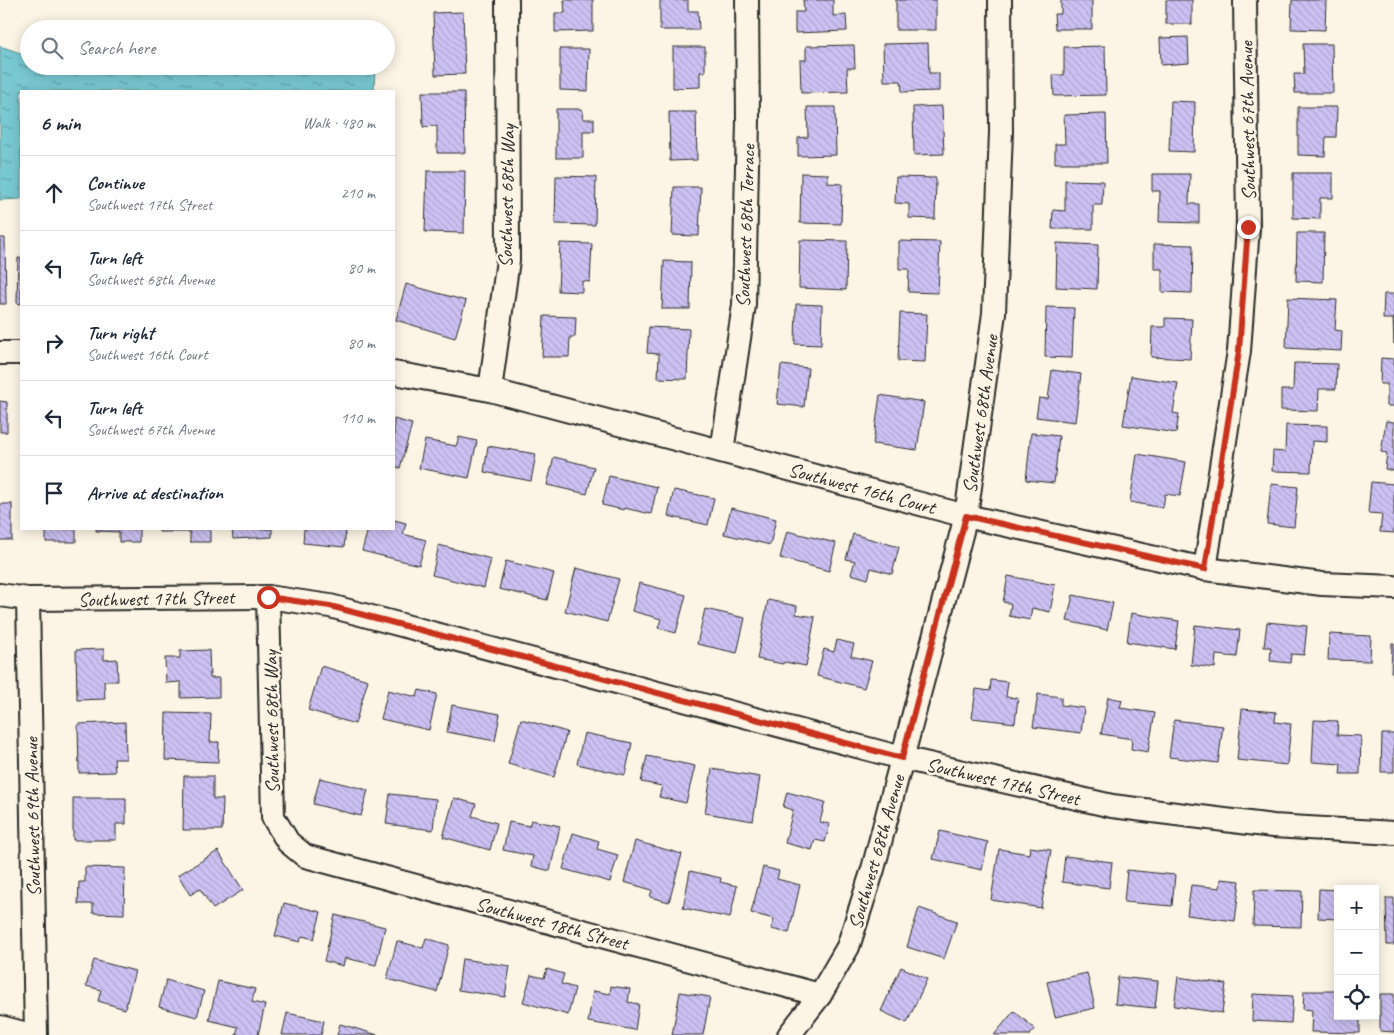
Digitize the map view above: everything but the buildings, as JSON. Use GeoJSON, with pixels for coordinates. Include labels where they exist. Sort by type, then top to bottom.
{"type":"FeatureCollection","features":[{"type":"Feature","properties":{"kind":"street","name":"Southwest 68th Way"},"geometry":{"type":"LineString","coordinates":[[490,390],[508,260],[507,0]]}},
{"type":"Feature","properties":{"kind":"street","name":"Southwest 68th Terrace"},"geometry":{"type":"LineString","coordinates":[[722,451],[744,305],[748,120],[747,0]]}},
{"type":"Feature","properties":{"kind":"street","name":"Southwest 68th Avenue"},"geometry":{"type":"LineString","coordinates":[[789,1035],[820,996],[848,948],[873,868],[966,516],[994,313],[1001,132],[1000,0]]}},
{"type":"Feature","properties":{"kind":"street","name":"Southwest 67th Avenue"},"geometry":{"type":"LineString","coordinates":[[1205,569],[1239,351],[1248,227],[1245,0]]}},
{"type":"Feature","properties":{"kind":"street"},"geometry":{"type":"LineString","coordinates":[[0,354],[20,353]]}},
{"type":"Feature","properties":{"kind":"street","name":"Southwest 16th Court"},"geometry":{"type":"LineString","coordinates":[[395,373],[490,390],[966,516],[1205,569],[1322,584],[1394,587]]}},
{"type":"Feature","properties":{"kind":"street","name":"Southwest 17th Street"},"geometry":{"type":"LineString","coordinates":[[0,595],[28,599],[268,597],[330,606],[902,758],[1112,806],[1273,826],[1394,834]]}},
{"type":"Feature","properties":{"kind":"street","name":"Southwest 68th Way"},"geometry":{"type":"LineString","coordinates":[[268,597],[273,817],[288,842]]}},
{"type":"Feature","properties":{"kind":"street","name":"Southwest 69th Avenue"},"geometry":{"type":"LineString","coordinates":[[28,599],[36,1035]]}},
{"type":"Feature","properties":{"kind":"street","name":"Southwest 18th Street"},"geometry":{"type":"LineString","coordinates":[[288,842],[305,856],[820,996]]}},
{"type":"Feature","properties":{"kind":"street"},"geometry":{"type":"LineString","coordinates":[[0,1027],[32,1035]]}},
{"type":"Feature","properties":{"kind":"water"},"geometry":{"type":"Polygon","coordinates":[[[0,46],[20,53],[20,75],[375,75],[374,90],[20,90],[20,199],[0,200],[0,46]]]}},
{"type":"Feature","properties":{"kind":"route"},"geometry":{"type":"LineString","coordinates":[[268,597],[330,606],[902,758],[966,516],[1205,569],[1239,351],[1248,227]]}}]}
